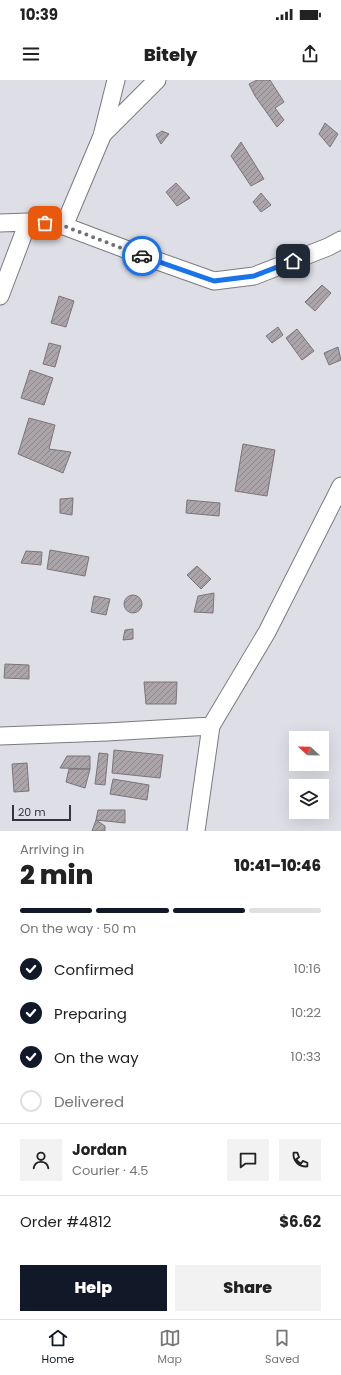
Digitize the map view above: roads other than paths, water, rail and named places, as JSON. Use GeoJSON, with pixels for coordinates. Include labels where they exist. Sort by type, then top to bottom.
{"type":"FeatureCollection","features":[{"type":"Feature","properties":{"kind":"street"},"geometry":{"type":"LineString","coordinates":[[64,226],[102,136],[116,80]]}},
{"type":"Feature","properties":{"kind":"street"},"geometry":{"type":"LineString","coordinates":[[102,136],[158,80]]}},
{"type":"Feature","properties":{"kind":"street"},"geometry":{"type":"LineString","coordinates":[[0,296],[28,222]]}},
{"type":"Feature","properties":{"kind":"street"},"geometry":{"type":"LineString","coordinates":[[0,223],[28,222],[64,226],[141,256],[214,281],[254,276],[328,247],[341,240]]}},
{"type":"Feature","properties":{"kind":"street"},"geometry":{"type":"LineString","coordinates":[[196,831],[211,726],[267,632],[341,486]]}},
{"type":"Feature","properties":{"kind":"street"},"geometry":{"type":"LineString","coordinates":[[0,736],[211,726]]}}]}
